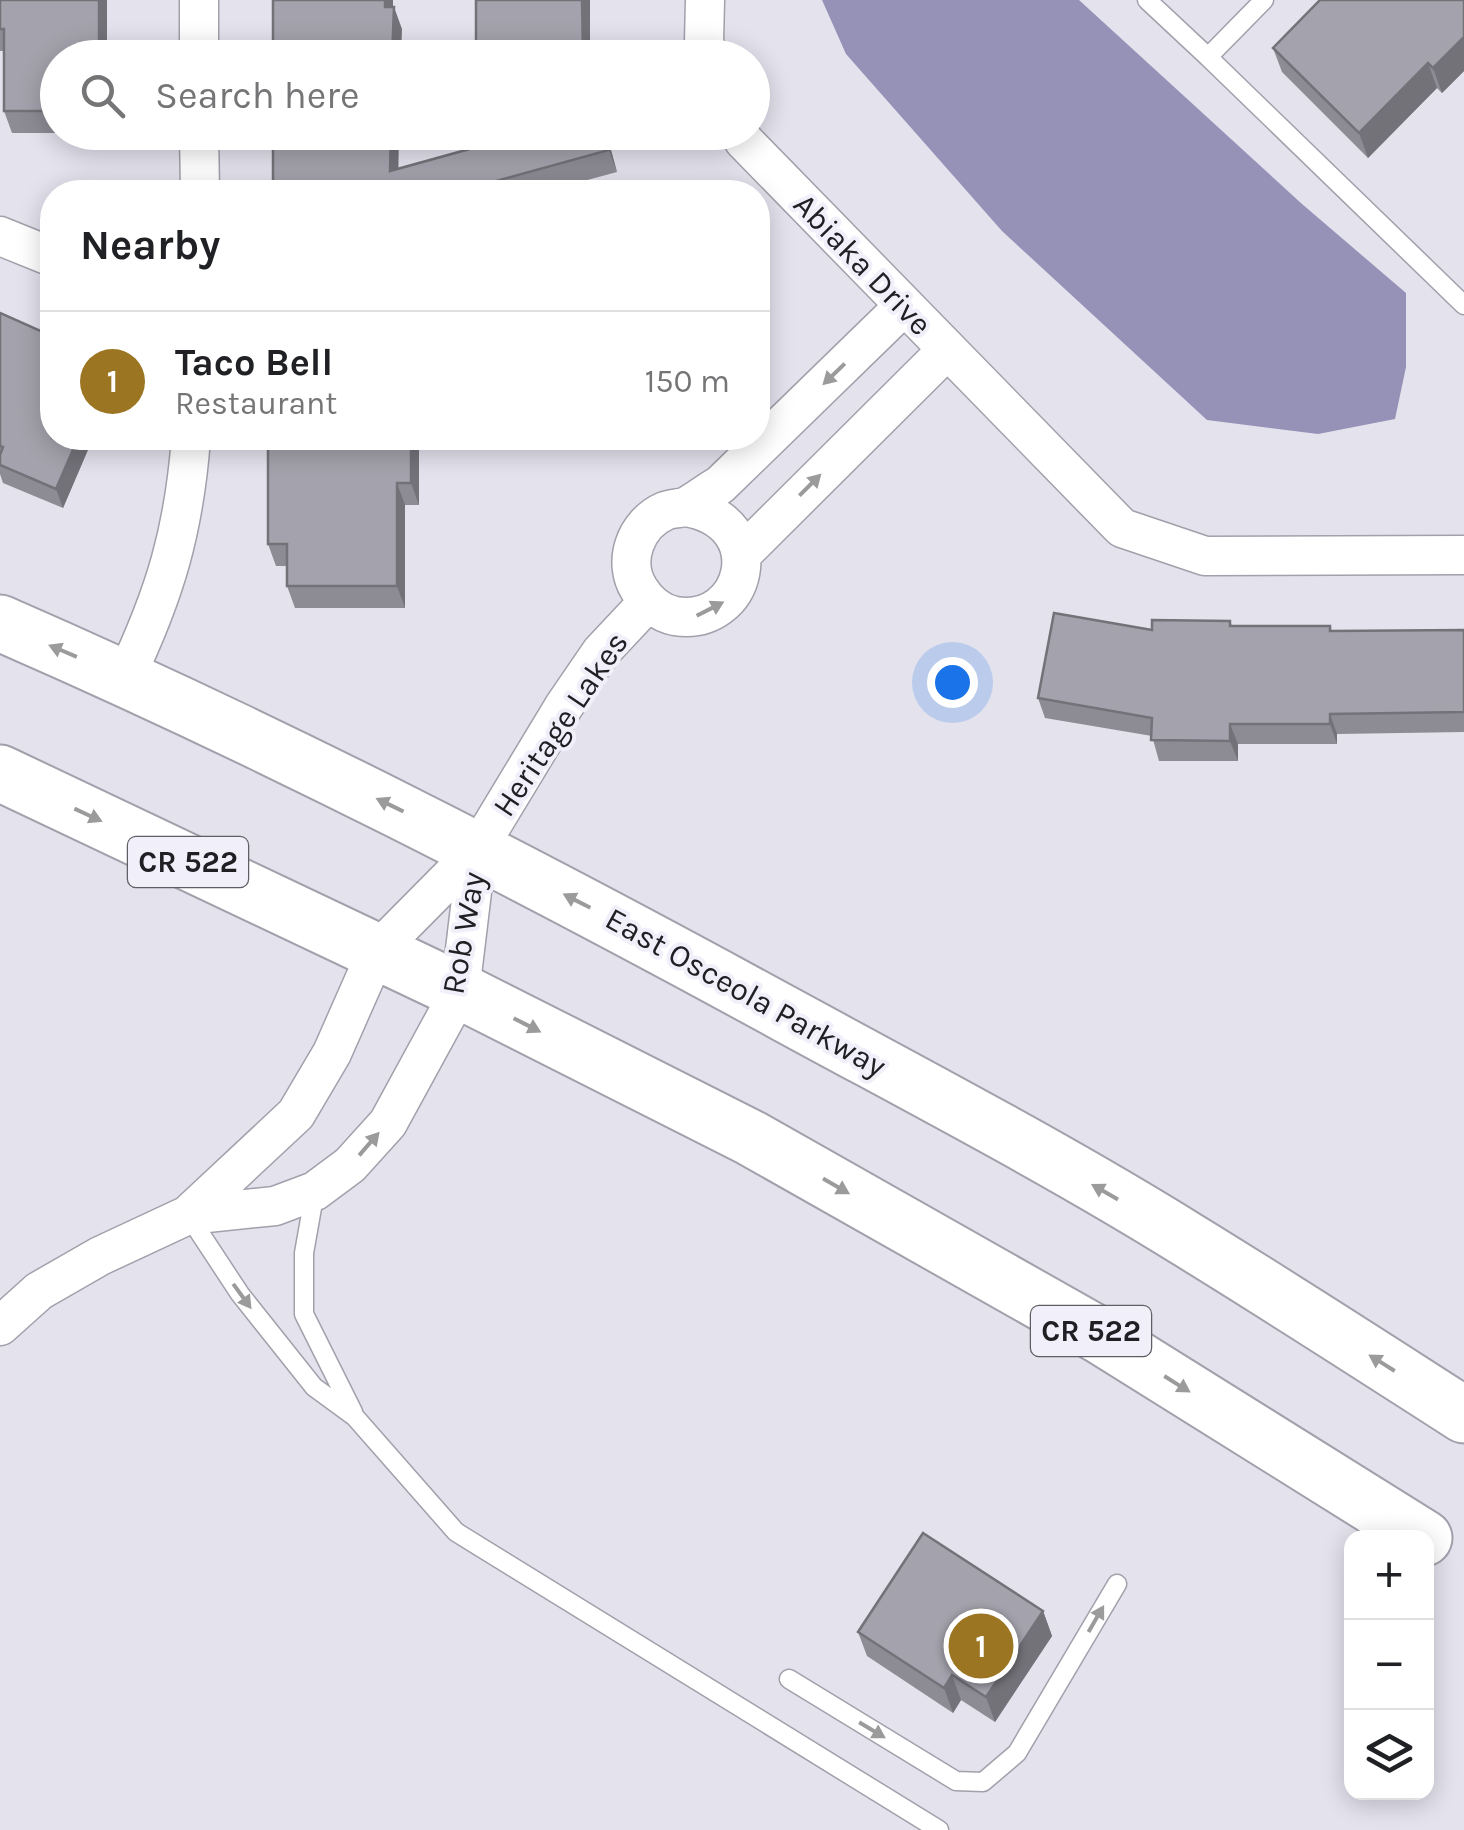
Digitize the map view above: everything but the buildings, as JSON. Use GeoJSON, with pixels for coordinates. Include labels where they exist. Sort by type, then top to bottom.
{"type":"FeatureCollection","features":[{"type":"Feature","properties":{"kind":"main road","name":"East Osceola Parkway"},"geometry":{"type":"LineString","coordinates":[[0,624],[125,678],[588,906],[987,1124],[1185,1238],[1464,1415]]}},
{"type":"Feature","properties":{"kind":"main road","name":"CR 522"},"geometry":{"type":"LineString","coordinates":[[0,774],[460,991],[751,1138],[1099,1336],[1412,1530]]}},
{"type":"Feature","properties":{"kind":"main road","name":"CR 522"},"geometry":{"type":"LineString","coordinates":[[1434,1544],[1464,1562]]}},
{"type":"Feature","properties":{"kind":"street"},"geometry":{"type":"LineString","coordinates":[[199,0],[199,40]]}},
{"type":"Feature","properties":{"kind":"street"},"geometry":{"type":"LineString","coordinates":[[704,40],[705,0]]}},
{"type":"Feature","properties":{"kind":"street"},"geometry":{"type":"LineString","coordinates":[[200,150],[200,180]]}},
{"type":"Feature","properties":{"kind":"street","name":"Abiaka Drive"},"geometry":{"type":"LineString","coordinates":[[752,150],[1122,528],[1206,556],[1464,555]]}},
{"type":"Feature","properties":{"kind":"street"},"geometry":{"type":"LineString","coordinates":[[0,236],[40,252]]}},
{"type":"Feature","properties":{"kind":"street","name":"Heritage Lakes"},"geometry":{"type":"LineString","coordinates":[[770,436],[904,306]]}},
{"type":"Feature","properties":{"kind":"street","name":"Heritage Lakes"},"geometry":{"type":"LineString","coordinates":[[755,450],[720,484],[686,506],[665,511],[646,524],[634,542],[630,563],[636,584],[648,602],[672,616],[699,616],[724,604],[739,582],[742,554],[948,350]]}},
{"type":"Feature","properties":{"kind":"street"},"geometry":{"type":"LineString","coordinates":[[125,678],[163,592],[186,500],[190,450]]}},
{"type":"Feature","properties":{"kind":"street"},"geometry":{"type":"LineString","coordinates":[[686,506],[706,510],[723,520],[736,535],[742,554]]}},
{"type":"Feature","properties":{"kind":"street","name":"Heritage Lakes"},"geometry":{"type":"LineString","coordinates":[[477,850],[582,679],[601,652],[648,602]]}},
{"type":"Feature","properties":{"kind":"street","name":"Rob Way"},"geometry":{"type":"LineString","coordinates":[[0,1326],[39,1290],[188,1215],[296,1114],[332,1053],[377,951],[477,850]]}},
{"type":"Feature","properties":{"kind":"street","name":"Rob Way"},"geometry":{"type":"LineString","coordinates":[[188,1215],[275,1206],[315,1191],[350,1165],[388,1123],[460,991],[477,850]]}},
{"type":"Feature","properties":{"kind":"lane"},"geometry":{"type":"LineString","coordinates":[[1147,0],[1464,304]]}},
{"type":"Feature","properties":{"kind":"lane"},"geometry":{"type":"LineString","coordinates":[[1208,56],[1264,0]]}},
{"type":"Feature","properties":{"kind":"lane"},"geometry":{"type":"LineString","coordinates":[[315,1191],[304,1254],[304,1314],[356,1417]]}},
{"type":"Feature","properties":{"kind":"lane"},"geometry":{"type":"LineString","coordinates":[[188,1215],[240,1294],[314,1387],[356,1417],[456,1532],[939,1830]]}},
{"type":"Feature","properties":{"kind":"lane"},"geometry":{"type":"LineString","coordinates":[[789,1679],[956,1780],[983,1782],[1017,1754],[1116,1584]]}},
{"type":"Feature","properties":{"kind":"shaded area"},"geometry":{"type":"Polygon","coordinates":[[[822,0],[1079,0],[1302,204],[1406,293],[1406,367],[1395,419],[1318,434],[1207,420],[1002,231],[846,54],[822,0]]]}},
{"type":"Feature","properties":{"kind":"place","name":"Taco Bell"},"geometry":{"type":"Point","coordinates":[981,1646]}}]}
